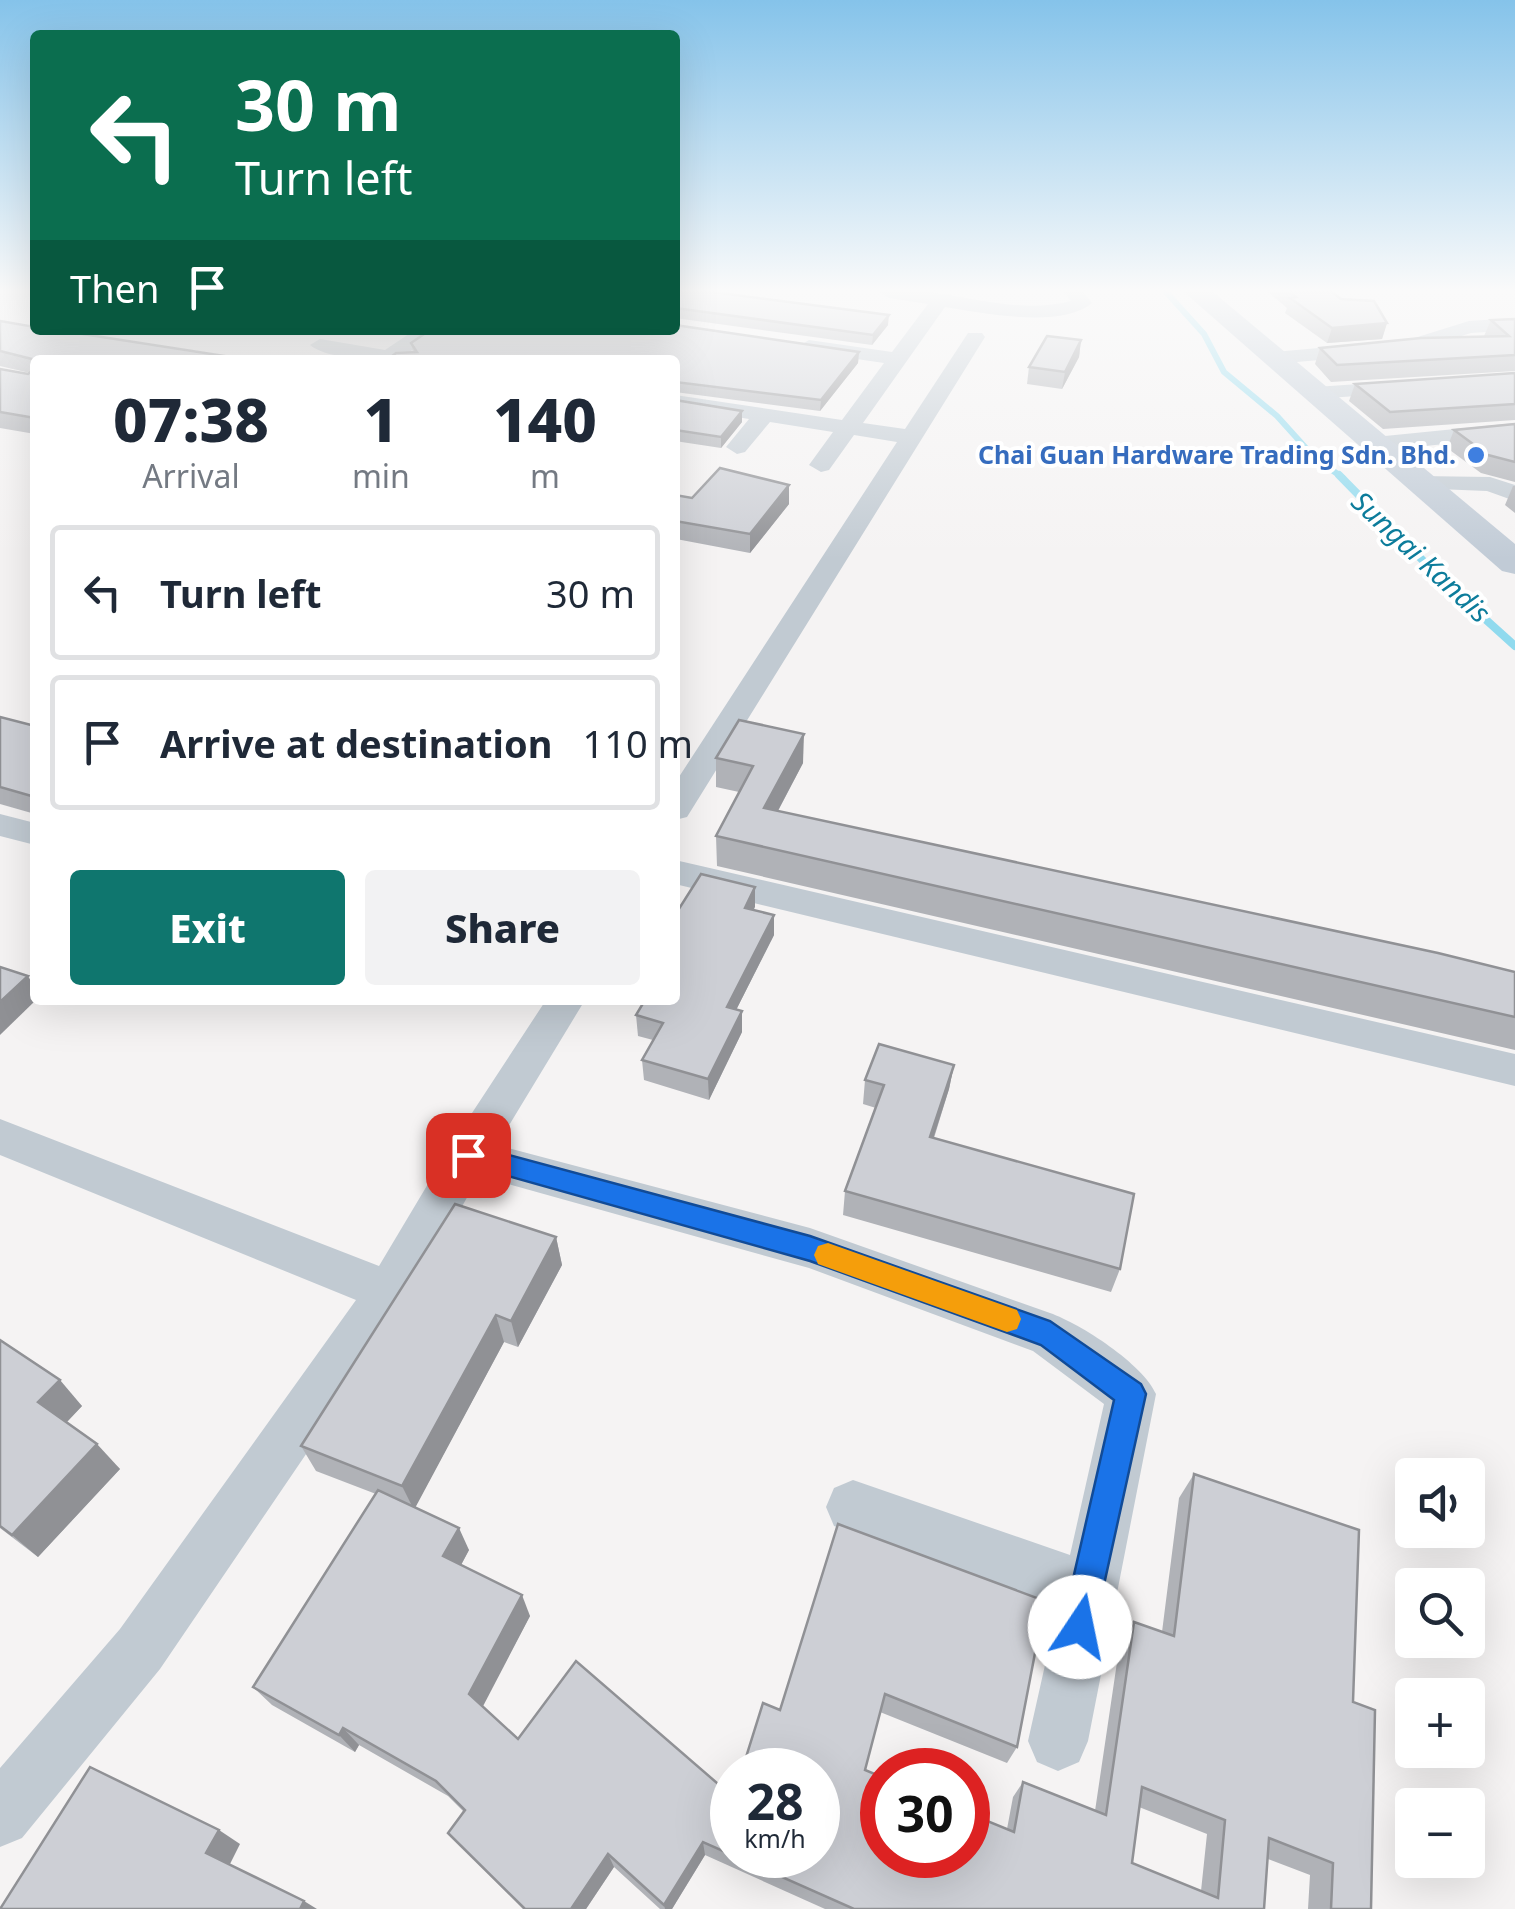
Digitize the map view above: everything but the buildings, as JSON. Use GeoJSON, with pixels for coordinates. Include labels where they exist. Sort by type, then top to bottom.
{"type":"FeatureCollection","features":[{"type":"Feature","properties":{"kind":"main road"},"geometry":{"type":"LineString","coordinates":[[1312,381],[1432,493],[1515,563]]}},
{"type":"Feature","properties":{"kind":"street"},"geometry":{"type":"LineString","coordinates":[[821,466],[881,381]]}},
{"type":"Feature","properties":{"kind":"street"},"geometry":{"type":"LineString","coordinates":[[684,777],[947,381]]}},
{"type":"Feature","properties":{"kind":"street"},"geometry":{"type":"LineString","coordinates":[[1322,392],[1425,386]]}},
{"type":"Feature","properties":{"kind":"street"},"geometry":{"type":"LineString","coordinates":[[680,402],[911,438]]}},
{"type":"Feature","properties":{"kind":"street"},"geometry":{"type":"LineString","coordinates":[[737,447],[764,414]]}},
{"type":"Feature","properties":{"kind":"street"},"geometry":{"type":"LineString","coordinates":[[1381,443],[1515,430]]}},
{"type":"Feature","properties":{"kind":"street"},"geometry":{"type":"LineString","coordinates":[[1432,493],[1515,496]]}},
{"type":"Feature","properties":{"kind":"street"},"geometry":{"type":"LineString","coordinates":[[0,824],[30,833]]}},
{"type":"Feature","properties":{"kind":"street"},"geometry":{"type":"LineString","coordinates":[[680,873],[1515,1070]]}},
{"type":"Feature","properties":{"kind":"street"},"geometry":{"type":"LineString","coordinates":[[0,1816],[140,1649],[389,1292],[468,1155],[563,1005]]}},
{"type":"Feature","properties":{"kind":"street"},"geometry":{"type":"LineString","coordinates":[[0,1136],[389,1292]]}},
{"type":"Feature","properties":{"kind":"street"},"geometry":{"type":"LineString","coordinates":[[468,1155],[810,1248],[1050,1335],[1130,1394],[1058,1741]]}},
{"type":"Feature","properties":{"kind":"street"},"geometry":{"type":"LineString","coordinates":[[853,1506],[1087,1589]]}},
{"type":"Feature","properties":{"kind":"waterway","name":"Sungai Kandis"},"geometry":{"type":"LineString","coordinates":[[1235,381],[1277,416],[1314,457],[1339,475]]}},
{"type":"Feature","properties":{"kind":"waterway","name":"Sungai Kandis"},"geometry":{"type":"LineString","coordinates":[[1339,475],[1343,478]]}},
{"type":"Feature","properties":{"kind":"waterway","name":"Sungai Kandis"},"geometry":{"type":"LineString","coordinates":[[1339,475],[1443,581],[1515,646]]}},
{"type":"Feature","properties":{"kind":"slow traffic"},"geometry":{"type":"LineString","coordinates":[[828,1255],[1007,1319]]}},
{"type":"Feature","properties":{"kind":"place","name":"Chai Guan Hardware Trading Sdn. Bhd."},"geometry":{"type":"Point","coordinates":[1476,455]}},
{"type":"Feature","properties":{"kind":"route"},"geometry":{"type":"LineString","coordinates":[[468,1155],[810,1248],[1050,1335],[1130,1394],[1080,1627]]}}]}
